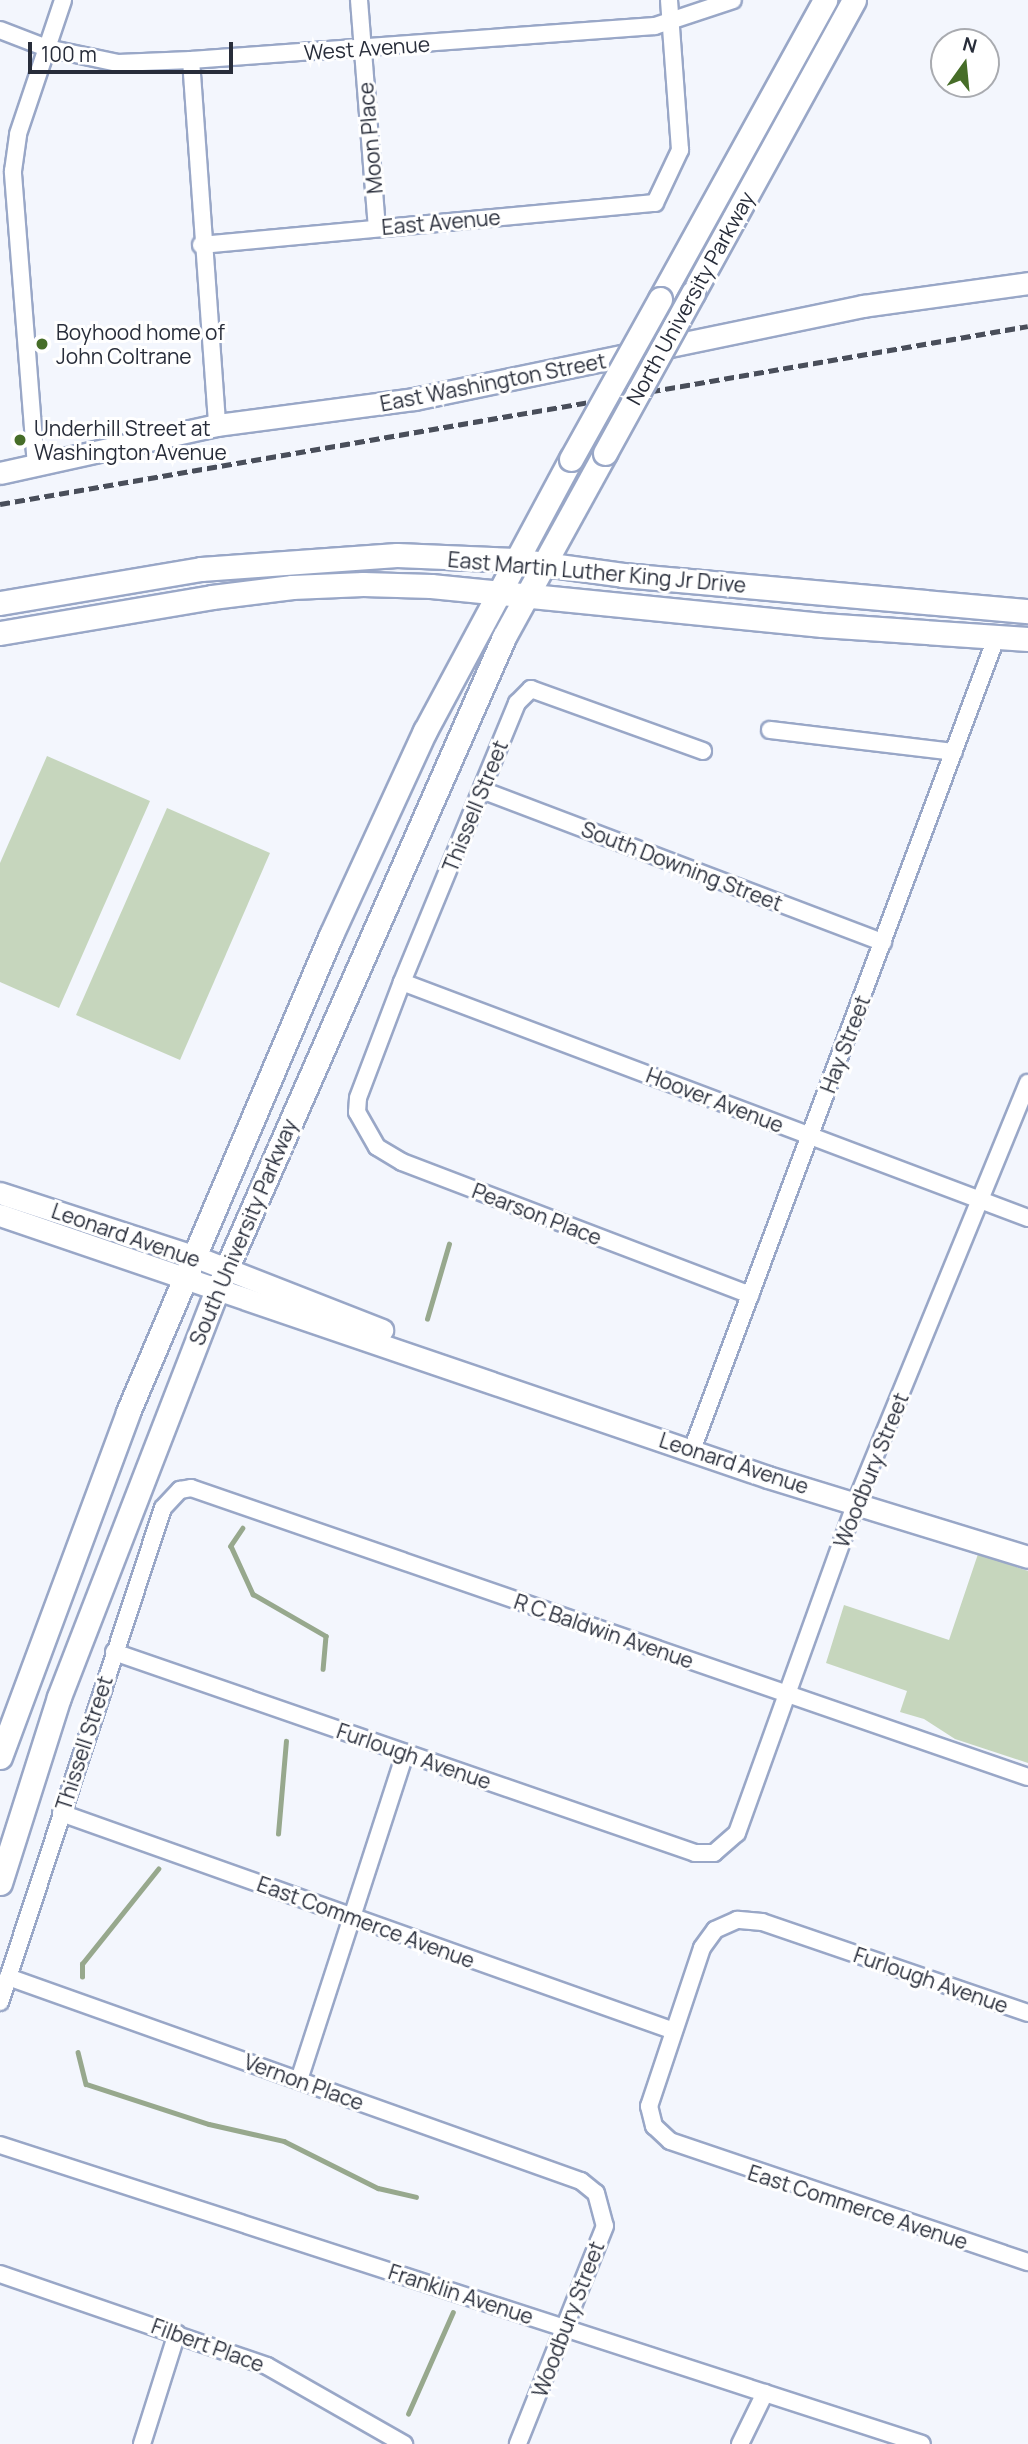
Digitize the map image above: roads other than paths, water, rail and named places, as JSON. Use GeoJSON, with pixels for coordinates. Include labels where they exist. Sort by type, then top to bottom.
{"type":"FeatureCollection","features":[{"type":"Feature","properties":{"kind":"main road","name":"North University Parkway"},"geometry":{"type":"LineString","coordinates":[[496,593],[825,0]]}},
{"type":"Feature","properties":{"kind":"main road","name":"North University Parkway"},"geometry":{"type":"LineString","coordinates":[[526,597],[855,0]]}},
{"type":"Feature","properties":{"kind":"main road","name":"East Martin Luther King Jr Drive"},"geometry":{"type":"LineString","coordinates":[[0,603],[277,560],[397,555],[515,559],[623,575],[1028,611]]}},
{"type":"Feature","properties":{"kind":"main road","name":"East Martin Luther King Jr Drive"},"geometry":{"type":"LineString","coordinates":[[0,633],[292,587],[431,586],[526,597],[1028,639]]}},
{"type":"Feature","properties":{"kind":"main road","name":"South University Parkway"},"geometry":{"type":"LineString","coordinates":[[0,1757],[115,1446],[331,935],[425,730],[496,593]]}},
{"type":"Feature","properties":{"kind":"main road","name":"South University Parkway"},"geometry":{"type":"LineString","coordinates":[[0,1883],[59,1697],[221,1281],[436,785],[526,597]]}},
{"type":"Feature","properties":{"kind":"street"},"geometry":{"type":"LineString","coordinates":[[36,466],[13,171],[18,134],[63,0]]}},
{"type":"Feature","properties":{"kind":"street","name":"Moon Place"},"geometry":{"type":"LineString","coordinates":[[359,0],[377,227]]}},
{"type":"Feature","properties":{"kind":"street"},"geometry":{"type":"LineString","coordinates":[[669,0],[670,18]]}},
{"type":"Feature","properties":{"kind":"street","name":"West Avenue"},"geometry":{"type":"LineString","coordinates":[[0,30],[47,48],[118,63],[642,27],[733,0]]}},
{"type":"Feature","properties":{"kind":"street","name":"East Avenue"},"geometry":{"type":"LineString","coordinates":[[201,244],[655,204],[669,183],[680,150],[670,18]]}},
{"type":"Feature","properties":{"kind":"street"},"geometry":{"type":"LineString","coordinates":[[191,60],[201,244],[217,425]]}},
{"type":"Feature","properties":{"kind":"street","name":"East Washington Street"},"geometry":{"type":"LineString","coordinates":[[0,473],[217,425],[414,399],[863,306],[1028,283]]}},
{"type":"Feature","properties":{"kind":"street","name":"Hay Street"},"geometry":{"type":"LineString","coordinates":[[692,1450],[996,638]]}},
{"type":"Feature","properties":{"kind":"street","name":"Thissell Street"},"geometry":{"type":"LineString","coordinates":[[358,1098],[402,982],[517,703],[531,689],[703,751]]}},
{"type":"Feature","properties":{"kind":"street"},"geometry":{"type":"LineString","coordinates":[[770,730],[954,752]]}},
{"type":"Feature","properties":{"kind":"street","name":"South Downing Street"},"geometry":{"type":"LineString","coordinates":[[482,790],[883,942]]}},
{"type":"Feature","properties":{"kind":"street","name":"Hoover Avenue"},"geometry":{"type":"LineString","coordinates":[[402,982],[1028,1217]]}},
{"type":"Feature","properties":{"kind":"street","name":"Woodbury Street"},"geometry":{"type":"LineString","coordinates":[[715,1853],[737,1833],[856,1502],[983,1200],[1028,1083]]}},
{"type":"Feature","properties":{"kind":"street","name":"Pearson Place"},"geometry":{"type":"LineString","coordinates":[[358,1098],[357,1112],[368,1135],[395,1159],[750,1295]]}},
{"type":"Feature","properties":{"kind":"street","name":"Leonard Avenue"},"geometry":{"type":"LineString","coordinates":[[0,1193],[196,1257],[221,1281]]}},
{"type":"Feature","properties":{"kind":"street","name":"Leonard Avenue"},"geometry":{"type":"LineString","coordinates":[[0,1215],[186,1279],[221,1281],[442,1363],[692,1450],[1028,1557]]}},
{"type":"Feature","properties":{"kind":"street","name":"R C Baldwin Avenue"},"geometry":{"type":"LineString","coordinates":[[180,1490],[202,1489],[786,1695],[1028,1777]]}},
{"type":"Feature","properties":{"kind":"street","name":"Thissell Street"},"geometry":{"type":"LineString","coordinates":[[0,2002],[163,1508],[180,1490]]}},
{"type":"Feature","properties":{"kind":"street","name":"Furlough Avenue"},"geometry":{"type":"LineString","coordinates":[[114,1652],[695,1853],[715,1853]]}},
{"type":"Feature","properties":{"kind":"street"},"geometry":{"type":"LineString","coordinates":[[299,2080],[404,1753]]}},
{"type":"Feature","properties":{"kind":"street","name":"East Commerce Avenue"},"geometry":{"type":"LineString","coordinates":[[61,1813],[671,2030],[649,2106],[654,2126],[670,2141],[735,2166],[1028,2262]]}},
{"type":"Feature","properties":{"kind":"street","name":"Furlough Avenue"},"geometry":{"type":"LineString","coordinates":[[671,2030],[702,1948],[715,1930],[737,1920],[762,1923],[1028,2013]]}},
{"type":"Feature","properties":{"kind":"street","name":"Vernon Place"},"geometry":{"type":"LineString","coordinates":[[8,1977],[581,2181],[596,2193]]}},
{"type":"Feature","properties":{"kind":"street","name":"Franklin Avenue"},"geometry":{"type":"LineString","coordinates":[[0,2145],[567,2328],[904,2441],[922,2444]]}},
{"type":"Feature","properties":{"kind":"street","name":"Woodbury Street"},"geometry":{"type":"LineString","coordinates":[[518,2444],[567,2328],[605,2226],[596,2193]]}},
{"type":"Feature","properties":{"kind":"street","name":"Filbert Place"},"geometry":{"type":"LineString","coordinates":[[0,2274],[177,2333],[279,2371],[404,2444]]}},
{"type":"Feature","properties":{"kind":"street"},"geometry":{"type":"LineString","coordinates":[[142,2444],[177,2333]]}},
{"type":"Feature","properties":{"kind":"street"},"geometry":{"type":"LineString","coordinates":[[740,2444],[765,2393]]}},
{"type":"Feature","properties":{"kind":"waterway"},"geometry":{"type":"LineString","coordinates":[[427,1319],[449,1244]]}},
{"type":"Feature","properties":{"kind":"waterway"},"geometry":{"type":"LineString","coordinates":[[243,1528],[231,1546],[253,1594],[326,1636],[323,1669]]}},
{"type":"Feature","properties":{"kind":"waterway"},"geometry":{"type":"LineString","coordinates":[[278,1834],[286,1741]]}},
{"type":"Feature","properties":{"kind":"waterway"},"geometry":{"type":"LineString","coordinates":[[82,1977],[82,1964],[158,1869]]}},
{"type":"Feature","properties":{"kind":"waterway"},"geometry":{"type":"LineString","coordinates":[[78,2052],[86,2084],[209,2124],[284,2141],[378,2188],[416,2197]]}},
{"type":"Feature","properties":{"kind":"waterway"},"geometry":{"type":"LineString","coordinates":[[408,2414],[453,2312]]}},
{"type":"Feature","properties":{"kind":"railway"},"geometry":{"type":"LineString","coordinates":[[0,504],[1028,326]]}},
{"type":"Feature","properties":{"kind":"place","name":"Boyhood home of John Coltrane"},"geometry":{"type":"Point","coordinates":[42,344]}},
{"type":"Feature","properties":{"kind":"place","name":"Underhill Street at Washington Avenue"},"geometry":{"type":"Point","coordinates":[20,440]}}]}
